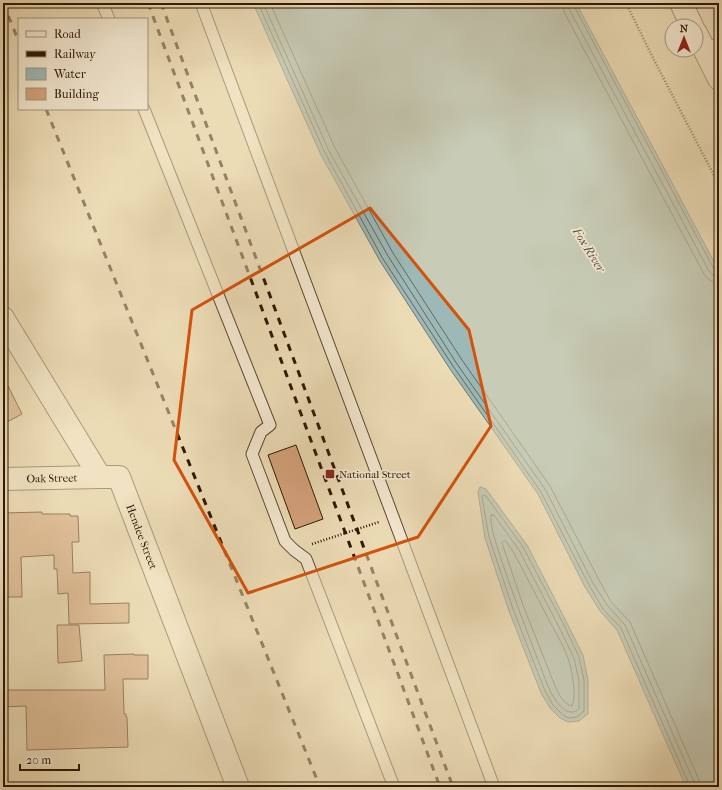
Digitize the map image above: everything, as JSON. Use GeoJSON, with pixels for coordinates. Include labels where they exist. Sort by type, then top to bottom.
{"type":"FeatureCollection","features":[{"type":"Feature","properties":{"kind":"street"},"geometry":{"type":"LineString","coordinates":[[681,3],[688,18]]}},
{"type":"Feature","properties":{"kind":"street"},"geometry":{"type":"LineString","coordinates":[[706,42],[719,79]]}},
{"type":"Feature","properties":{"kind":"street"},"geometry":{"type":"LineString","coordinates":[[3,318],[100,477]]}},
{"type":"Feature","properties":{"kind":"street","name":"Oak Street"},"geometry":{"type":"LineString","coordinates":[[3,479],[100,477]]}},
{"type":"Feature","properties":{"kind":"street","name":"Hendee Street"},"geometry":{"type":"LineString","coordinates":[[100,477],[119,477],[238,787]]}},
{"type":"Feature","properties":{"kind":"lane"},"geometry":{"type":"LineString","coordinates":[[102,3],[108,18]]}},
{"type":"Feature","properties":{"kind":"lane"},"geometry":{"type":"LineString","coordinates":[[201,3],[494,787]]}},
{"type":"Feature","properties":{"kind":"lane"},"geometry":{"type":"LineString","coordinates":[[144,110],[270,425],[261,432],[252,454],[285,542],[306,558],[394,787]]}},
{"type":"Feature","properties":{"kind":"path"},"geometry":{"type":"LineString","coordinates":[[626,3],[652,58],[719,185]]}},
{"type":"Feature","properties":{"kind":"path"},"geometry":{"type":"LineString","coordinates":[[294,550],[393,517]]}},
{"type":"Feature","properties":{"kind":"highlighted area"},"geometry":{"type":"Polygon","coordinates":[[[370,208],[469,330],[491,426],[418,537],[248,593],[174,460],[192,310],[370,208]]]}},
{"type":"Feature","properties":{"kind":"water","name":"Fox River"},"geometry":{"type":"Polygon","coordinates":[[[253,3],[576,3],[719,271],[719,787],[686,787],[617,630],[600,611],[585,587],[538,494],[450,369],[380,261],[321,155],[253,3]]]}},
{"type":"Feature","properties":{"kind":"water"},"geometry":{"type":"Polygon","coordinates":[[[480,487],[486,489],[527,545],[583,655],[588,680],[588,714],[579,721],[568,722],[560,718],[550,708],[541,693],[509,611],[485,538],[478,492],[480,487]]]}},
{"type":"Feature","properties":{"kind":"building"},"geometry":{"type":"Polygon","coordinates":[[[3,376],[22,414],[3,424],[3,376]]]}},
{"type":"Feature","properties":{"kind":"building","name":"National Street"},"geometry":{"type":"Polygon","coordinates":[[[296,445],[323,519],[295,529],[268,455],[296,445]]]}},
{"type":"Feature","properties":{"kind":"building"},"geometry":{"type":"Polygon","coordinates":[[[42,512],[42,514],[70,514],[70,516],[78,516],[79,542],[72,542],[73,573],[90,572],[90,604],[129,603],[129,623],[69,624],[68,593],[58,594],[57,569],[54,569],[54,555],[21,557],[22,597],[3,597],[3,513],[42,512]]]}},
{"type":"Feature","properties":{"kind":"building"},"geometry":{"type":"Polygon","coordinates":[[[57,625],[79,625],[82,661],[58,663],[57,625]]]}},
{"type":"Feature","properties":{"kind":"building"},"geometry":{"type":"Polygon","coordinates":[[[104,655],[148,655],[148,679],[123,679],[124,714],[126,714],[127,717],[128,747],[27,750],[26,706],[3,707],[3,690],[105,690],[104,655]]]}},
{"type":"Feature","properties":{"kind":"railway"},"geometry":{"type":"LineString","coordinates":[[3,3],[18,40]]}},
{"type":"Feature","properties":{"kind":"railway"},"geometry":{"type":"LineString","coordinates":[[148,3],[440,787]]}},
{"type":"Feature","properties":{"kind":"railway"},"geometry":{"type":"LineString","coordinates":[[161,3],[453,787]]}},
{"type":"Feature","properties":{"kind":"railway"},"geometry":{"type":"LineString","coordinates":[[46,110],[320,787]]}},
{"type":"Feature","properties":{"kind":"place","name":"National Street"},"geometry":{"type":"Point","coordinates":[330,474]}}]}
